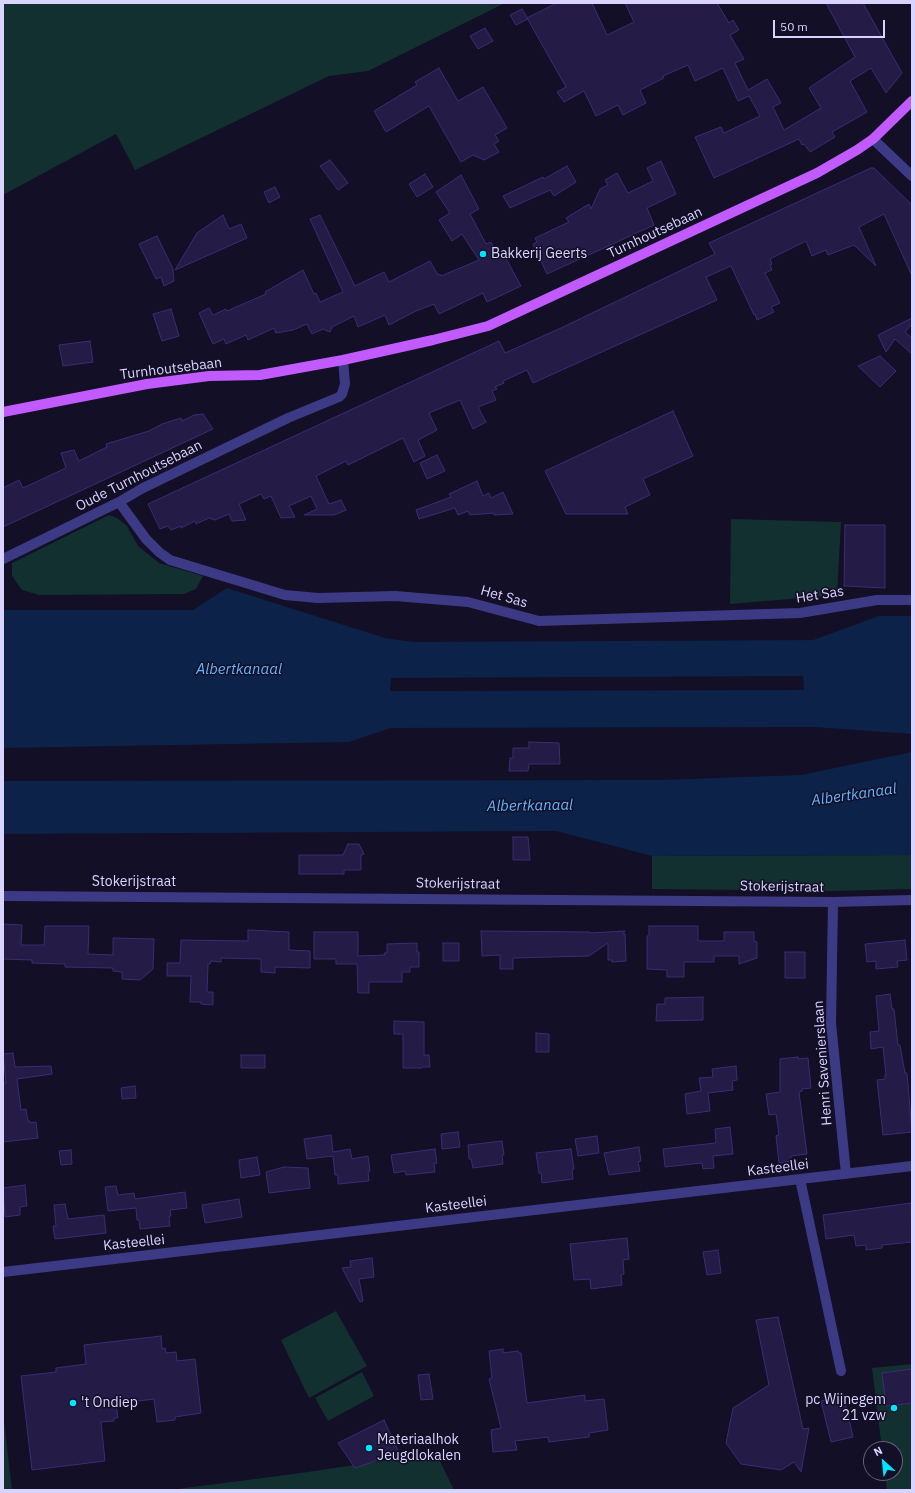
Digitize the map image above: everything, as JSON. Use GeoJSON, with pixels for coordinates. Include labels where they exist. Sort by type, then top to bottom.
{"type":"FeatureCollection","features":[{"type":"Feature","properties":{"kind":"main road","name":"Turnhoutsebaan"},"geometry":{"type":"LineString","coordinates":[[3,412],[147,384],[209,376],[260,375],[343,360],[462,333],[496,322],[817,173],[873,139],[912,101]]}},
{"type":"Feature","properties":{"kind":"street"},"geometry":{"type":"LineString","coordinates":[[873,139],[912,176]]}},
{"type":"Feature","properties":{"kind":"street","name":"Oude Turnhoutsebaan"},"geometry":{"type":"LineString","coordinates":[[3,559],[119,502],[143,488],[288,418],[339,397],[342,394],[346,384],[343,360]]}},
{"type":"Feature","properties":{"kind":"street","name":"Het Sas"},"geometry":{"type":"LineString","coordinates":[[119,502],[146,539],[159,552],[170,560],[285,595],[318,598],[395,596],[468,602],[539,621],[800,613],[877,600],[912,600]]}},
{"type":"Feature","properties":{"kind":"street","name":"Stokerijstraat"},"geometry":{"type":"LineString","coordinates":[[3,896],[834,902],[912,900]]}},
{"type":"Feature","properties":{"kind":"street","name":"Henri Savenierslaan"},"geometry":{"type":"LineString","coordinates":[[834,902],[831,1023],[846,1174]]}},
{"type":"Feature","properties":{"kind":"street","name":"Kasteellei"},"geometry":{"type":"LineString","coordinates":[[3,1272],[912,1166]]}},
{"type":"Feature","properties":{"kind":"street"},"geometry":{"type":"LineString","coordinates":[[800,1179],[841,1371]]}},
{"type":"Feature","properties":{"kind":"green space"},"geometry":{"type":"Polygon","coordinates":[[[3,3],[505,3],[368,71],[329,76],[135,170],[116,134],[3,195],[3,3]]]}},
{"type":"Feature","properties":{"kind":"green space"},"geometry":{"type":"Polygon","coordinates":[[[109,515],[117,518],[127,526],[138,546],[159,563],[203,576],[196,589],[184,594],[39,595],[22,590],[12,576],[12,563],[109,515]]]}},
{"type":"Feature","properties":{"kind":"green space"},"geometry":{"type":"Polygon","coordinates":[[[731,519],[841,522],[837,595],[730,604],[731,519]]]}},
{"type":"Feature","properties":{"kind":"green space"},"geometry":{"type":"Polygon","coordinates":[[[912,855],[912,889],[833,891],[652,889],[652,856],[912,855]]]}},
{"type":"Feature","properties":{"kind":"green space"},"geometry":{"type":"Polygon","coordinates":[[[336,1311],[367,1366],[309,1398],[281,1340],[336,1311]]]}},
{"type":"Feature","properties":{"kind":"green space","name":"pc Wijnegem 21 vzw"},"geometry":{"type":"Polygon","coordinates":[[[912,1364],[912,1490],[887,1490],[886,1481],[903,1481],[903,1441],[881,1441],[872,1368],[912,1364]]]}},
{"type":"Feature","properties":{"kind":"green space"},"geometry":{"type":"Polygon","coordinates":[[[362,1372],[374,1396],[328,1421],[315,1398],[362,1372]]]}},
{"type":"Feature","properties":{"kind":"green space"},"geometry":{"type":"Polygon","coordinates":[[[3,1412],[12,1490],[3,1490],[3,1412]]]}},
{"type":"Feature","properties":{"kind":"green space"},"geometry":{"type":"Polygon","coordinates":[[[436,1453],[454,1490],[169,1490],[294,1474],[436,1453]]]}},
{"type":"Feature","properties":{"kind":"water","name":"Albertkanaal"},"geometry":{"type":"Polygon","coordinates":[[[227,588],[385,638],[413,642],[813,640],[879,616],[912,616],[912,734],[814,727],[391,728],[349,742],[3,748],[3,610],[193,610],[227,588]],[[803,676],[391,678],[390,691],[804,690],[803,676]]]}},
{"type":"Feature","properties":{"kind":"water","name":"Albertkanaal"},"geometry":{"type":"Polygon","coordinates":[[[912,752],[912,855],[652,856],[556,831],[3,834],[3,781],[659,780],[801,775],[912,752]]]}},
{"type":"Feature","properties":{"kind":"building"},"geometry":{"type":"Polygon","coordinates":[[[557,3],[592,3],[607,35],[634,22],[625,3],[717,3],[729,23],[733,20],[739,30],[730,35],[744,59],[735,63],[748,90],[767,79],[781,103],[773,107],[784,130],[821,108],[809,88],[855,57],[826,3],[863,3],[902,73],[886,93],[871,68],[850,81],[867,112],[832,132],[835,137],[810,152],[804,144],[802,145],[799,139],[714,178],[695,137],[721,127],[724,133],[760,116],[749,96],[738,101],[723,68],[695,81],[688,65],[663,76],[664,78],[640,90],[646,103],[623,115],[618,105],[596,116],[584,91],[564,102],[557,92],[566,87],[527,18],[557,3]]]}},
{"type":"Feature","properties":{"kind":"building"},"geometry":{"type":"Polygon","coordinates":[[[522,9],[528,19],[516,25],[510,15],[522,9]]]}},
{"type":"Feature","properties":{"kind":"building"},"geometry":{"type":"Polygon","coordinates":[[[485,28],[493,41],[478,49],[470,36],[485,28]]]}},
{"type":"Feature","properties":{"kind":"building"},"geometry":{"type":"Polygon","coordinates":[[[439,68],[458,101],[483,87],[507,128],[495,135],[499,141],[494,144],[499,152],[484,160],[473,155],[461,162],[429,106],[386,132],[374,111],[417,85],[415,82],[439,68]]]}},
{"type":"Feature","properties":{"kind":"building"},"geometry":{"type":"Polygon","coordinates":[[[330,160],[348,183],[338,190],[320,166],[330,160]]]}},
{"type":"Feature","properties":{"kind":"building"},"geometry":{"type":"Polygon","coordinates":[[[661,161],[676,194],[647,208],[654,225],[547,274],[533,244],[537,242],[535,238],[569,222],[566,218],[589,204],[591,209],[600,189],[608,185],[605,180],[617,173],[628,193],[653,181],[647,168],[661,161]]]}},
{"type":"Feature","properties":{"kind":"building"},"geometry":{"type":"Polygon","coordinates":[[[567,166],[576,182],[554,196],[550,190],[510,208],[503,196],[543,177],[544,179],[567,166]]]}},
{"type":"Feature","properties":{"kind":"building"},"geometry":{"type":"Polygon","coordinates":[[[871,168],[874,168],[912,205],[912,276],[884,214],[859,227],[876,266],[854,245],[828,255],[826,250],[812,256],[806,241],[770,259],[772,270],[765,273],[780,303],[771,307],[774,312],[757,320],[731,266],[706,277],[717,300],[533,383],[527,370],[503,381],[504,383],[495,387],[497,389],[492,391],[496,400],[478,407],[486,422],[473,429],[460,400],[429,413],[437,430],[418,440],[425,456],[414,462],[403,438],[348,465],[346,461],[316,476],[329,504],[341,500],[346,510],[334,515],[304,515],[317,509],[311,496],[289,506],[295,517],[281,518],[271,496],[264,499],[261,494],[239,504],[246,520],[232,521],[229,514],[215,520],[209,518],[196,524],[195,521],[181,528],[181,526],[171,530],[168,526],[160,529],[148,504],[499,341],[505,353],[561,328],[715,254],[709,243],[871,168]]]}},
{"type":"Feature","properties":{"kind":"building"},"geometry":{"type":"Polygon","coordinates":[[[425,174],[433,187],[417,197],[409,184],[425,174]]]}},
{"type":"Feature","properties":{"kind":"building"},"geometry":{"type":"Polygon","coordinates":[[[461,175],[479,209],[470,214],[486,244],[491,242],[497,253],[502,251],[521,286],[487,302],[483,293],[439,314],[434,304],[416,311],[389,325],[385,315],[358,327],[354,316],[332,327],[330,332],[323,329],[312,334],[307,324],[293,330],[276,333],[274,328],[248,340],[246,335],[226,344],[224,339],[213,344],[199,313],[209,308],[213,315],[226,309],[227,311],[266,294],[265,292],[303,270],[314,294],[316,293],[320,302],[343,292],[310,219],[320,215],[355,286],[384,272],[389,282],[430,261],[438,275],[440,274],[441,276],[479,260],[462,234],[452,241],[439,220],[450,213],[436,192],[461,175]]]}},
{"type":"Feature","properties":{"kind":"building"},"geometry":{"type":"Polygon","coordinates":[[[275,187],[280,197],[269,203],[264,192],[275,187]]]}},
{"type":"Feature","properties":{"kind":"building"},"geometry":{"type":"Polygon","coordinates":[[[223,215],[229,229],[241,224],[247,238],[175,270],[197,233],[223,215]]]}},
{"type":"Feature","properties":{"kind":"building"},"geometry":{"type":"Polygon","coordinates":[[[157,236],[173,269],[174,281],[164,286],[161,277],[156,279],[139,244],[157,236]]]}},
{"type":"Feature","properties":{"kind":"building"},"geometry":{"type":"Polygon","coordinates":[[[171,309],[179,336],[162,341],[153,314],[171,309]]]}},
{"type":"Feature","properties":{"kind":"building"},"geometry":{"type":"Polygon","coordinates":[[[912,318],[912,324],[905,332],[912,338],[912,354],[895,339],[886,352],[878,335],[912,318]]]}},
{"type":"Feature","properties":{"kind":"building"},"geometry":{"type":"Polygon","coordinates":[[[90,341],[93,362],[63,366],[59,345],[90,341]]]}},
{"type":"Feature","properties":{"kind":"building"},"geometry":{"type":"Polygon","coordinates":[[[880,356],[896,371],[880,387],[858,366],[880,356]]]}},
{"type":"Feature","properties":{"kind":"building"},"geometry":{"type":"Polygon","coordinates":[[[673,411],[693,456],[643,479],[650,495],[625,507],[628,514],[566,514],[545,471],[673,411]]]}},
{"type":"Feature","properties":{"kind":"building"},"geometry":{"type":"Polygon","coordinates":[[[203,414],[213,429],[3,527],[3,488],[19,480],[23,488],[66,468],[61,453],[74,450],[79,461],[107,447],[106,444],[149,431],[162,424],[181,418],[182,421],[194,415],[203,414]]]}},
{"type":"Feature","properties":{"kind":"building"},"geometry":{"type":"Polygon","coordinates":[[[437,455],[445,471],[427,479],[420,463],[437,455]]]}},
{"type":"Feature","properties":{"kind":"building"},"geometry":{"type":"Polygon","coordinates":[[[477,481],[483,496],[489,493],[491,498],[503,492],[513,514],[494,515],[494,513],[470,515],[468,511],[458,515],[455,508],[419,519],[416,510],[451,497],[449,494],[477,481]]]}},
{"type":"Feature","properties":{"kind":"building"},"geometry":{"type":"Polygon","coordinates":[[[845,525],[885,525],[885,588],[844,586],[845,525]]]}},
{"type":"Feature","properties":{"kind":"building"},"geometry":{"type":"Polygon","coordinates":[[[529,742],[559,743],[560,764],[529,764],[528,771],[509,771],[510,758],[513,758],[513,748],[529,748],[529,742]]]}},
{"type":"Feature","properties":{"kind":"building"},"geometry":{"type":"Polygon","coordinates":[[[513,837],[528,837],[530,860],[513,860],[513,837]]]}},
{"type":"Feature","properties":{"kind":"building"},"geometry":{"type":"Polygon","coordinates":[[[348,844],[359,844],[364,854],[361,855],[361,870],[344,870],[344,874],[299,874],[299,855],[343,855],[348,844]]]}},
{"type":"Feature","properties":{"kind":"building"},"geometry":{"type":"Polygon","coordinates":[[[3,924],[22,925],[21,945],[44,945],[45,926],[89,926],[88,954],[113,955],[113,938],[154,939],[153,969],[140,980],[122,979],[122,972],[113,971],[113,968],[65,967],[65,964],[32,963],[32,960],[3,959],[3,924]]]}},
{"type":"Feature","properties":{"kind":"building"},"geometry":{"type":"Polygon","coordinates":[[[649,926],[698,926],[698,941],[724,941],[724,932],[754,932],[754,941],[757,942],[757,958],[739,964],[739,956],[714,956],[714,962],[684,962],[684,977],[667,977],[667,970],[647,969],[647,936],[649,935],[649,926]]]}},
{"type":"Feature","properties":{"kind":"building"},"geometry":{"type":"Polygon","coordinates":[[[248,930],[289,932],[289,950],[310,951],[310,968],[275,967],[275,973],[261,972],[261,959],[221,958],[221,962],[211,961],[210,964],[208,964],[207,992],[213,992],[213,1005],[201,1004],[201,1002],[190,1002],[191,976],[167,976],[167,963],[180,963],[181,940],[248,941],[248,930]]]}},
{"type":"Feature","properties":{"kind":"building"},"geometry":{"type":"Polygon","coordinates":[[[481,931],[590,933],[625,931],[623,934],[625,934],[626,961],[612,962],[612,960],[608,960],[608,943],[589,956],[513,958],[513,969],[500,969],[500,955],[482,956],[481,931]]]}},
{"type":"Feature","properties":{"kind":"building"},"geometry":{"type":"Polygon","coordinates":[[[314,932],[358,932],[358,956],[385,955],[384,953],[387,953],[387,944],[417,943],[417,952],[419,952],[419,967],[410,967],[410,972],[402,972],[402,982],[369,982],[369,993],[358,993],[357,964],[336,964],[336,959],[314,959],[314,932]]]}},
{"type":"Feature","properties":{"kind":"building"},"geometry":{"type":"Polygon","coordinates":[[[905,940],[907,960],[897,961],[898,967],[876,969],[876,961],[867,962],[865,944],[905,940]]]}},
{"type":"Feature","properties":{"kind":"building"},"geometry":{"type":"Polygon","coordinates":[[[443,943],[459,943],[459,961],[443,961],[443,943]]]}},
{"type":"Feature","properties":{"kind":"building"},"geometry":{"type":"Polygon","coordinates":[[[785,952],[805,952],[805,978],[785,978],[785,952]]]}},
{"type":"Feature","properties":{"kind":"building"},"geometry":{"type":"Polygon","coordinates":[[[890,994],[892,1009],[894,1009],[898,1045],[900,1045],[905,1073],[907,1073],[912,1132],[883,1135],[877,1080],[885,1079],[886,1075],[883,1047],[871,1049],[870,1032],[879,1031],[876,996],[890,994]]]}},
{"type":"Feature","properties":{"kind":"building"},"geometry":{"type":"Polygon","coordinates":[[[703,997],[703,1020],[656,1021],[657,1004],[665,1004],[665,998],[703,997]]]}},
{"type":"Feature","properties":{"kind":"building"},"geometry":{"type":"Polygon","coordinates":[[[394,1021],[424,1022],[424,1055],[429,1055],[430,1067],[403,1068],[403,1034],[394,1034],[394,1021]]]}},
{"type":"Feature","properties":{"kind":"building"},"geometry":{"type":"Polygon","coordinates":[[[536,1033],[549,1034],[549,1052],[536,1052],[536,1033]]]}},
{"type":"Feature","properties":{"kind":"building"},"geometry":{"type":"Polygon","coordinates":[[[13,1053],[15,1067],[51,1066],[52,1074],[17,1079],[21,1110],[26,1109],[28,1121],[30,1121],[30,1123],[36,1122],[38,1138],[3,1142],[3,1083],[6,1083],[3,1054],[13,1053]]]}},
{"type":"Feature","properties":{"kind":"building"},"geometry":{"type":"Polygon","coordinates":[[[241,1055],[265,1055],[265,1068],[241,1068],[241,1055]]]}},
{"type":"Feature","properties":{"kind":"building"},"geometry":{"type":"Polygon","coordinates":[[[798,1057],[798,1059],[808,1058],[811,1088],[802,1089],[802,1091],[799,1092],[807,1154],[791,1156],[791,1161],[779,1163],[776,1136],[779,1135],[776,1114],[769,1115],[766,1094],[780,1092],[780,1059],[798,1057]]]}},
{"type":"Feature","properties":{"kind":"building"},"geometry":{"type":"Polygon","coordinates":[[[736,1066],[737,1080],[732,1081],[733,1090],[708,1093],[710,1111],[687,1114],[685,1094],[701,1091],[699,1078],[713,1077],[712,1069],[736,1066]]]}},
{"type":"Feature","properties":{"kind":"building"},"geometry":{"type":"Polygon","coordinates":[[[135,1086],[136,1098],[122,1099],[121,1088],[135,1086]]]}},
{"type":"Feature","properties":{"kind":"building"},"geometry":{"type":"Polygon","coordinates":[[[730,1127],[733,1154],[713,1156],[714,1168],[703,1169],[702,1163],[665,1167],[663,1149],[715,1143],[715,1129],[730,1127]]]}},
{"type":"Feature","properties":{"kind":"building"},"geometry":{"type":"Polygon","coordinates":[[[458,1132],[460,1147],[442,1149],[441,1134],[458,1132]]]}},
{"type":"Feature","properties":{"kind":"building"},"geometry":{"type":"Polygon","coordinates":[[[331,1135],[333,1152],[350,1149],[352,1159],[368,1156],[370,1171],[368,1172],[369,1181],[338,1184],[338,1175],[335,1175],[333,1156],[307,1159],[304,1139],[331,1135]]]}},
{"type":"Feature","properties":{"kind":"building"},"geometry":{"type":"Polygon","coordinates":[[[597,1136],[599,1153],[578,1156],[575,1139],[597,1136]]]}},
{"type":"Feature","properties":{"kind":"building"},"geometry":{"type":"Polygon","coordinates":[[[502,1141],[504,1155],[502,1155],[503,1164],[473,1168],[471,1159],[469,1159],[468,1145],[502,1141]]]}},
{"type":"Feature","properties":{"kind":"building"},"geometry":{"type":"Polygon","coordinates":[[[639,1147],[641,1161],[638,1162],[640,1171],[609,1175],[604,1153],[639,1147]]]}},
{"type":"Feature","properties":{"kind":"building"},"geometry":{"type":"Polygon","coordinates":[[[435,1149],[437,1163],[434,1164],[435,1172],[406,1175],[405,1171],[394,1173],[391,1155],[435,1149]]]}},
{"type":"Feature","properties":{"kind":"building"},"geometry":{"type":"Polygon","coordinates":[[[571,1149],[574,1169],[572,1170],[573,1179],[542,1183],[536,1153],[571,1149]]]}},
{"type":"Feature","properties":{"kind":"building"},"geometry":{"type":"Polygon","coordinates":[[[71,1150],[72,1164],[61,1165],[59,1151],[71,1150]]]}},
{"type":"Feature","properties":{"kind":"building"},"geometry":{"type":"Polygon","coordinates":[[[257,1157],[260,1175],[241,1178],[239,1160],[257,1157]]]}},
{"type":"Feature","properties":{"kind":"building"},"geometry":{"type":"Polygon","coordinates":[[[284,1167],[308,1168],[310,1188],[269,1193],[266,1172],[284,1167]]]}},
{"type":"Feature","properties":{"kind":"building"},"geometry":{"type":"Polygon","coordinates":[[[25,1185],[27,1206],[20,1207],[20,1215],[5,1217],[3,1188],[25,1185]]]}},
{"type":"Feature","properties":{"kind":"building"},"geometry":{"type":"Polygon","coordinates":[[[116,1186],[118,1195],[134,1193],[135,1199],[185,1192],[187,1208],[170,1210],[170,1226],[140,1229],[139,1220],[137,1220],[136,1208],[108,1211],[105,1187],[116,1186]]]}},
{"type":"Feature","properties":{"kind":"building"},"geometry":{"type":"Polygon","coordinates":[[[239,1199],[242,1217],[205,1223],[202,1205],[239,1199]]]}},
{"type":"Feature","properties":{"kind":"building"},"geometry":{"type":"Polygon","coordinates":[[[911,1203],[912,1242],[882,1245],[882,1248],[866,1250],[866,1245],[856,1246],[854,1235],[826,1239],[823,1215],[911,1203]]]}},
{"type":"Feature","properties":{"kind":"building"},"geometry":{"type":"Polygon","coordinates":[[[65,1204],[68,1219],[104,1215],[106,1233],[55,1239],[53,1226],[56,1226],[54,1205],[65,1204]]]}},
{"type":"Feature","properties":{"kind":"building"},"geometry":{"type":"Polygon","coordinates":[[[627,1238],[629,1259],[623,1260],[624,1274],[621,1275],[622,1285],[591,1289],[590,1279],[574,1280],[570,1244],[627,1238]]]}},
{"type":"Feature","properties":{"kind":"building"},"geometry":{"type":"Polygon","coordinates":[[[718,1250],[721,1273],[707,1275],[703,1252],[718,1250]]]}},
{"type":"Feature","properties":{"kind":"building"},"geometry":{"type":"Polygon","coordinates":[[[372,1258],[374,1277],[359,1279],[363,1301],[360,1302],[342,1268],[351,1267],[350,1261],[372,1258]]]}},
{"type":"Feature","properties":{"kind":"building"},"geometry":{"type":"Polygon","coordinates":[[[778,1317],[803,1429],[809,1428],[801,1472],[794,1462],[781,1470],[741,1464],[726,1443],[733,1408],[769,1385],[756,1320],[778,1317]]]}},
{"type":"Feature","properties":{"kind":"building","name":"'t Ondiep"},"geometry":{"type":"Polygon","coordinates":[[[161,1336],[162,1349],[165,1348],[166,1353],[176,1352],[177,1361],[195,1359],[201,1413],[175,1417],[175,1420],[157,1422],[154,1399],[116,1404],[118,1418],[114,1418],[114,1421],[101,1422],[105,1461],[32,1470],[21,1376],[56,1372],[56,1368],[86,1364],[84,1345],[161,1336]]]}},
{"type":"Feature","properties":{"kind":"building"},"geometry":{"type":"Polygon","coordinates":[[[503,1349],[503,1353],[518,1351],[521,1353],[527,1403],[585,1395],[585,1401],[604,1399],[608,1430],[589,1433],[589,1437],[549,1442],[548,1437],[515,1441],[517,1450],[493,1452],[491,1430],[501,1428],[489,1379],[492,1378],[489,1351],[503,1349]]]}},
{"type":"Feature","properties":{"kind":"building"},"geometry":{"type":"Polygon","coordinates":[[[912,1369],[912,1403],[886,1406],[882,1373],[912,1369]]]}},
{"type":"Feature","properties":{"kind":"building"},"geometry":{"type":"Polygon","coordinates":[[[429,1374],[433,1399],[421,1400],[418,1375],[429,1374]]]}},
{"type":"Feature","properties":{"kind":"building"},"geometry":{"type":"Polygon","coordinates":[[[844,1397],[853,1437],[831,1442],[821,1401],[844,1397]]]}},
{"type":"Feature","properties":{"kind":"building","name":"Materiaalhok Jeugdlokalen"},"geometry":{"type":"Polygon","coordinates":[[[384,1420],[399,1453],[355,1468],[338,1443],[384,1420]]]}},
{"type":"Feature","properties":{"kind":"place","name":"Bakkerij Geerts"},"geometry":{"type":"Point","coordinates":[483,254]}},
{"type":"Feature","properties":{"kind":"place","name":"'t Ondiep"},"geometry":{"type":"Point","coordinates":[73,1403]}},
{"type":"Feature","properties":{"kind":"place","name":"pc Wijnegem 21 vzw"},"geometry":{"type":"Point","coordinates":[894,1408]}},
{"type":"Feature","properties":{"kind":"place","name":"Materiaalhok Jeugdlokalen"},"geometry":{"type":"Point","coordinates":[369,1448]}}]}
